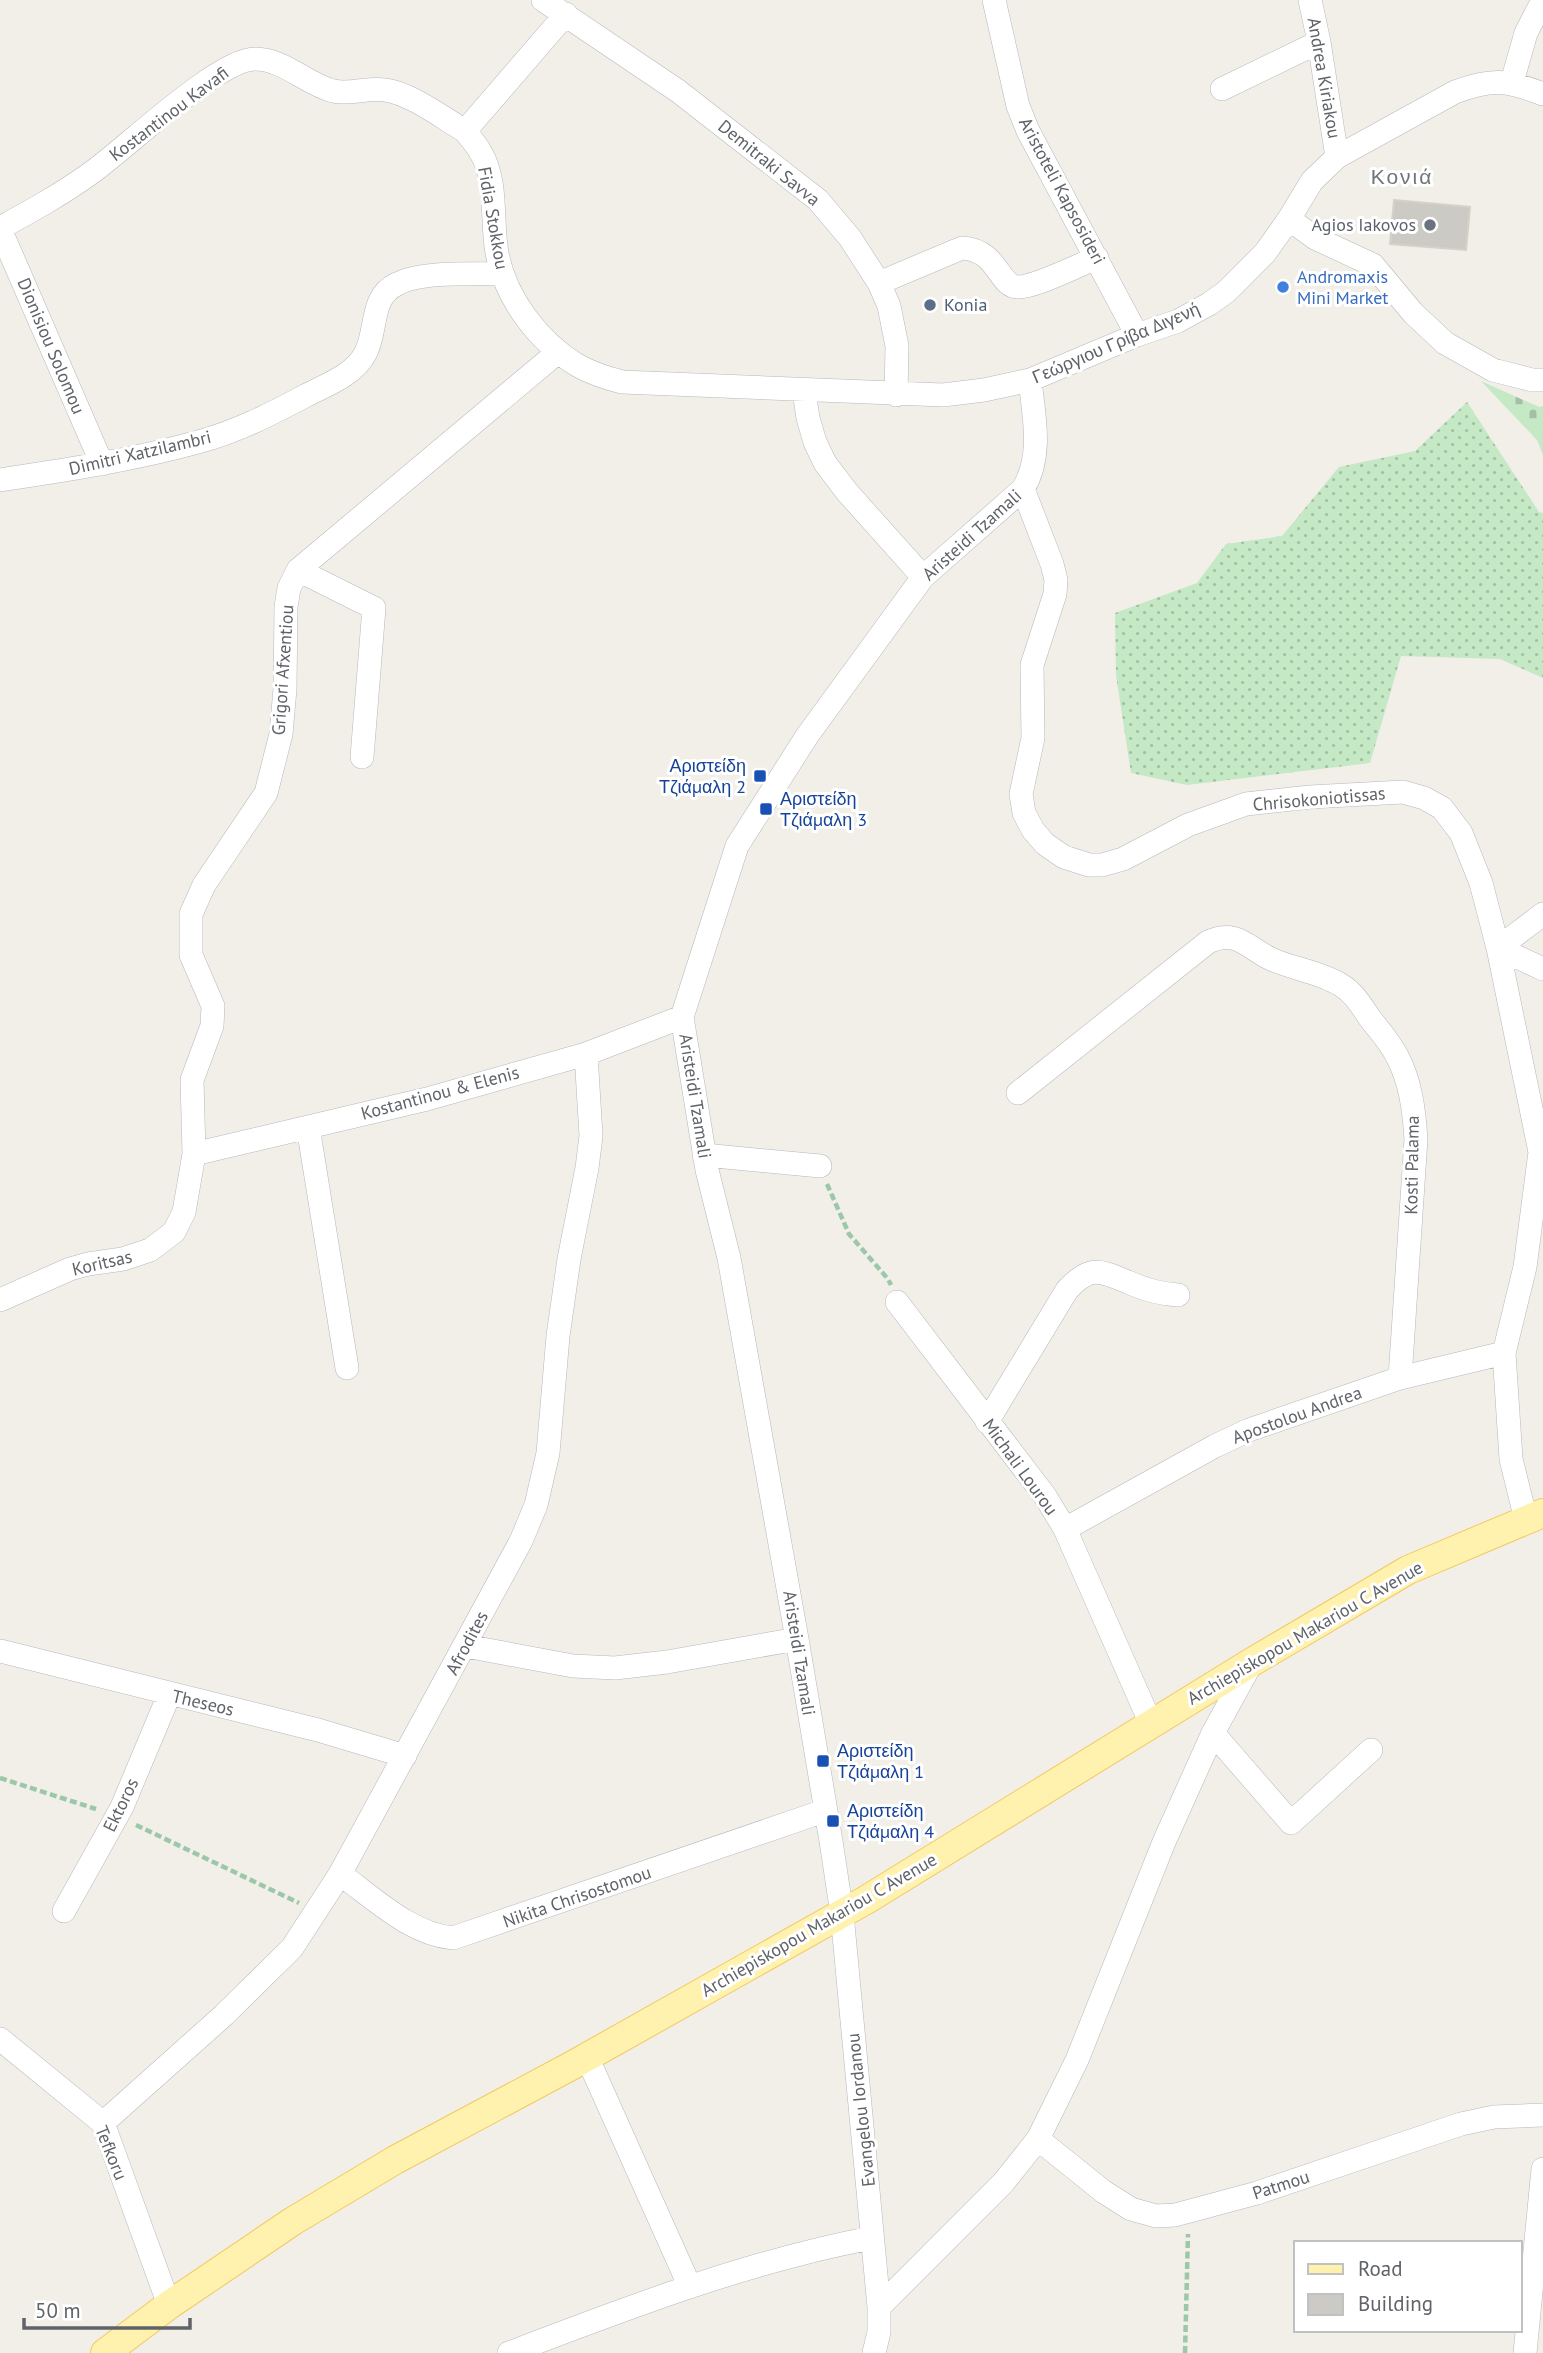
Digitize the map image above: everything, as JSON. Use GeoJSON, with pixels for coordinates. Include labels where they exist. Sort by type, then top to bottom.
{"type":"FeatureCollection","features":[{"type":"Feature","properties":{"kind":"main road","name":"Archiepiskopou Makariou C Avenue"},"geometry":{"type":"LineString","coordinates":[[105,2353],[169,2305],[293,2221],[384,2167],[842,1914],[1252,1662],[1408,1570],[1534,1517]]}},
{"type":"Feature","properties":{"kind":"street","name":"Demitraki Savva"},"geometry":{"type":"LineString","coordinates":[[543,0],[678,90],[818,200],[850,238],[879,284],[889,306],[897,346],[896,395]]}},
{"type":"Feature","properties":{"kind":"street","name":"Aristoteli Kapsosideri"},"geometry":{"type":"LineString","coordinates":[[995,0],[1018,106],[1028,131],[1137,335]]}},
{"type":"Feature","properties":{"kind":"street","name":"Andrea Kiriakou"},"geometry":{"type":"LineString","coordinates":[[1310,0],[1320,42],[1337,157]]}},
{"type":"Feature","properties":{"kind":"street"},"geometry":{"type":"LineString","coordinates":[[1512,82],[1526,33],[1543,0]]}},
{"type":"Feature","properties":{"kind":"street"},"geometry":{"type":"LineString","coordinates":[[465,131],[566,15]]}},
{"type":"Feature","properties":{"kind":"street"},"geometry":{"type":"LineString","coordinates":[[1222,89],[1288,55],[1320,42]]}},
{"type":"Feature","properties":{"kind":"street","name":"Kostantinou Kavafi"},"geometry":{"type":"LineString","coordinates":[[0,228],[92,173],[211,77],[241,62],[256,59],[286,68],[336,92],[387,90],[401,94],[465,131]]}},
{"type":"Feature","properties":{"kind":"street","name":"Γεώργιου Γρίβα Διγενή"},"geometry":{"type":"LineString","coordinates":[[896,395],[943,395],[1030,380],[1137,335],[1178,321],[1226,292],[1265,253],[1312,181],[1337,157],[1455,92],[1488,83],[1512,82],[1543,94]]}},
{"type":"Feature","properties":{"kind":"street","name":"Fidia Stokkou"},"geometry":{"type":"LineString","coordinates":[[465,131],[482,154],[488,172],[493,200],[494,235],[502,274],[526,317],[540,335],[558,352],[589,371],[622,382],[896,395]]}},
{"type":"Feature","properties":{"kind":"street"},"geometry":{"type":"LineString","coordinates":[[1289,219],[1315,238],[1373,265],[1413,313],[1445,343],[1493,370],[1532,380],[1543,380]]}},
{"type":"Feature","properties":{"kind":"street","name":"Dionisiou Solomou"},"geometry":{"type":"LineString","coordinates":[[0,228],[102,464]]}},
{"type":"Feature","properties":{"kind":"street"},"geometry":{"type":"LineString","coordinates":[[879,284],[962,248],[976,249],[987,256],[1003,278],[1017,287],[1097,258]]}},
{"type":"Feature","properties":{"kind":"street","name":"Dimitri Xatzilambri"},"geometry":{"type":"LineString","coordinates":[[0,480],[102,464],[200,442],[250,423],[354,369],[366,353],[379,301],[397,284],[452,274],[502,274]]}},
{"type":"Feature","properties":{"kind":"street"},"geometry":{"type":"LineString","coordinates":[[362,757],[374,608],[298,570],[558,352]]}},
{"type":"Feature","properties":{"kind":"street","name":"Aristeidi Tzamali"},"geometry":{"type":"LineString","coordinates":[[842,1914],[797,1639],[729,1258],[704,1155],[682,1017],[737,846],[807,736],[923,577],[1023,489],[1034,462],[1036,440],[1030,380]]}},
{"type":"Feature","properties":{"kind":"street"},"geometry":{"type":"LineString","coordinates":[[804,391],[815,442],[825,463],[847,492],[923,577]]}},
{"type":"Feature","properties":{"kind":"street","name":"Chrisokoniotissas"},"geometry":{"type":"LineString","coordinates":[[1023,489],[1056,580],[1055,594],[1032,664],[1034,738],[1021,794],[1028,822],[1045,844],[1064,857],[1089,865],[1102,865],[1123,859],[1188,825],[1246,804],[1403,792],[1424,798],[1442,808],[1461,833],[1481,883],[1498,948],[1540,1152],[1534,1266],[1504,1353],[1511,1459],[1534,1517]]}},
{"type":"Feature","properties":{"kind":"street","name":"Grigori Afxentiou"},"geometry":{"type":"LineString","coordinates":[[192,1080],[212,1026],[213,1006],[191,955],[191,914],[204,885],[266,793],[281,734],[285,689],[286,607],[289,588],[298,570]]}},
{"type":"Feature","properties":{"kind":"street"},"geometry":{"type":"LineString","coordinates":[[1543,914],[1498,948],[1543,969]]}},
{"type":"Feature","properties":{"kind":"street","name":"Kosti Palama"},"geometry":{"type":"LineString","coordinates":[[1018,1093],[1208,942],[1218,937],[1239,939],[1269,958],[1340,984],[1352,993],[1397,1056],[1409,1085],[1414,1114],[1416,1139],[1400,1378]]}},
{"type":"Feature","properties":{"kind":"street","name":"Kostantinou & Elenis"},"geometry":{"type":"LineString","coordinates":[[194,1154],[427,1099],[586,1054],[682,1017]]}},
{"type":"Feature","properties":{"kind":"street","name":"Afrodites"},"geometry":{"type":"LineString","coordinates":[[103,2123],[224,2015],[292,1948],[340,1874],[521,1541],[536,1505],[548,1453],[558,1336],[569,1259],[587,1168],[591,1136],[586,1054]]}},
{"type":"Feature","properties":{"kind":"street","name":"Koritsas"},"geometry":{"type":"LineString","coordinates":[[0,1300],[69,1269],[123,1259],[150,1250],[174,1232],[184,1212],[194,1154],[192,1080]]}},
{"type":"Feature","properties":{"kind":"street"},"geometry":{"type":"LineString","coordinates":[[308,1127],[347,1368]]}},
{"type":"Feature","properties":{"kind":"street"},"geometry":{"type":"LineString","coordinates":[[704,1155],[820,1166]]}},
{"type":"Feature","properties":{"kind":"street"},"geometry":{"type":"LineString","coordinates":[[987,1422],[1067,1290],[1078,1278],[1097,1271],[1109,1273],[1148,1290],[1178,1295]]}},
{"type":"Feature","properties":{"kind":"street","name":"Michali Lourou"},"geometry":{"type":"LineString","coordinates":[[897,1302],[1045,1496],[1065,1529],[1151,1724]]}},
{"type":"Feature","properties":{"kind":"street","name":"Apostolou Andrea"},"geometry":{"type":"LineString","coordinates":[[1065,1529],[1249,1430],[1400,1378],[1504,1353]]}},
{"type":"Feature","properties":{"kind":"street"},"geometry":{"type":"LineString","coordinates":[[466,1646],[573,1666],[615,1668],[667,1662],[797,1639]]}},
{"type":"Feature","properties":{"kind":"street","name":"Theseos"},"geometry":{"type":"LineString","coordinates":[[0,1651],[318,1730],[405,1756]]}},
{"type":"Feature","properties":{"kind":"street"},"geometry":{"type":"LineString","coordinates":[[879,2307],[1003,2183],[1038,2139],[1077,2060],[1164,1842],[1213,1733],[1252,1662]]}},
{"type":"Feature","properties":{"kind":"street","name":"Ektoros"},"geometry":{"type":"LineString","coordinates":[[64,1911],[117,1815],[169,1695]]}},
{"type":"Feature","properties":{"kind":"street"},"geometry":{"type":"LineString","coordinates":[[1213,1733],[1291,1823],[1371,1750]]}},
{"type":"Feature","properties":{"kind":"street","name":"Nikita Chrisostomou"},"geometry":{"type":"LineString","coordinates":[[340,1874],[411,1925],[439,1937],[453,1938],[824,1811]]}},
{"type":"Feature","properties":{"kind":"street","name":"Evangelou Iordanou"},"geometry":{"type":"LineString","coordinates":[[842,1914],[879,2307],[879,2332],[874,2353]]}},
{"type":"Feature","properties":{"kind":"street","name":"Tefkoru"},"geometry":{"type":"LineString","coordinates":[[0,2039],[103,2123],[169,2305]]}},
{"type":"Feature","properties":{"kind":"street"},"geometry":{"type":"LineString","coordinates":[[587,2057],[690,2287]]}},
{"type":"Feature","properties":{"kind":"street","name":"Patmou"},"geometry":{"type":"LineString","coordinates":[[1038,2139],[1104,2192],[1131,2209],[1156,2216],[1188,2212],[1257,2193],[1461,2124],[1494,2118],[1543,2115]]}},
{"type":"Feature","properties":{"kind":"street"},"geometry":{"type":"LineString","coordinates":[[1525,2353],[1543,2169]]}},
{"type":"Feature","properties":{"kind":"street"},"geometry":{"type":"LineString","coordinates":[[509,2353],[690,2287],[831,2246],[871,2238]]}},
{"type":"Feature","properties":{"kind":"path"},"geometry":{"type":"LineString","coordinates":[[820,1166],[849,1234],[888,1279],[897,1302]]}},
{"type":"Feature","properties":{"kind":"path"},"geometry":{"type":"LineString","coordinates":[[0,1778],[117,1815],[316,1911]]}},
{"type":"Feature","properties":{"kind":"path"},"geometry":{"type":"LineString","coordinates":[[1185,2353],[1188,2212]]}},
{"type":"Feature","properties":{"kind":"green space"},"geometry":{"type":"Polygon","coordinates":[[[1481,381],[1539,407],[1543,406],[1543,455],[1537,440],[1481,381]]]}},
{"type":"Feature","properties":{"kind":"green space"},"geometry":{"type":"Polygon","coordinates":[[[1467,402],[1539,512],[1543,513],[1543,678],[1500,659],[1401,656],[1370,763],[1187,785],[1131,773],[1116,675],[1115,613],[1197,583],[1226,544],[1282,536],[1339,467],[1415,451],[1467,402]]]}},
{"type":"Feature","properties":{"kind":"building","name":"Agios Iakovos"},"geometry":{"type":"Polygon","coordinates":[[[1394,200],[1470,207],[1466,250],[1390,244],[1394,200]]]}},
{"type":"Feature","properties":{"kind":"place","name":"Agios Iakovos"},"geometry":{"type":"Point","coordinates":[1430,225]}},
{"type":"Feature","properties":{"kind":"place","name":"Andromaxis Mini Market"},"geometry":{"type":"Point","coordinates":[1283,287]}},
{"type":"Feature","properties":{"kind":"place","name":"Konia"},"geometry":{"type":"Point","coordinates":[930,305]}},
{"type":"Feature","properties":{"kind":"place","name":"Αριστείδη Τζιάμαλη 2"},"geometry":{"type":"Point","coordinates":[760,776]}},
{"type":"Feature","properties":{"kind":"place","name":"Αριστείδη Τζιάμαλη 3"},"geometry":{"type":"Point","coordinates":[766,809]}},
{"type":"Feature","properties":{"kind":"place","name":"Αριστείδη Τζιάμαλη 1"},"geometry":{"type":"Point","coordinates":[823,1761]}},
{"type":"Feature","properties":{"kind":"place","name":"Αριστείδη Τζιάμαλη 4"},"geometry":{"type":"Point","coordinates":[833,1821]}},
{"type":"Feature","properties":{"kind":"district","name":"Κονιά"},"geometry":{"type":"Point","coordinates":[1402,177]}}]}
